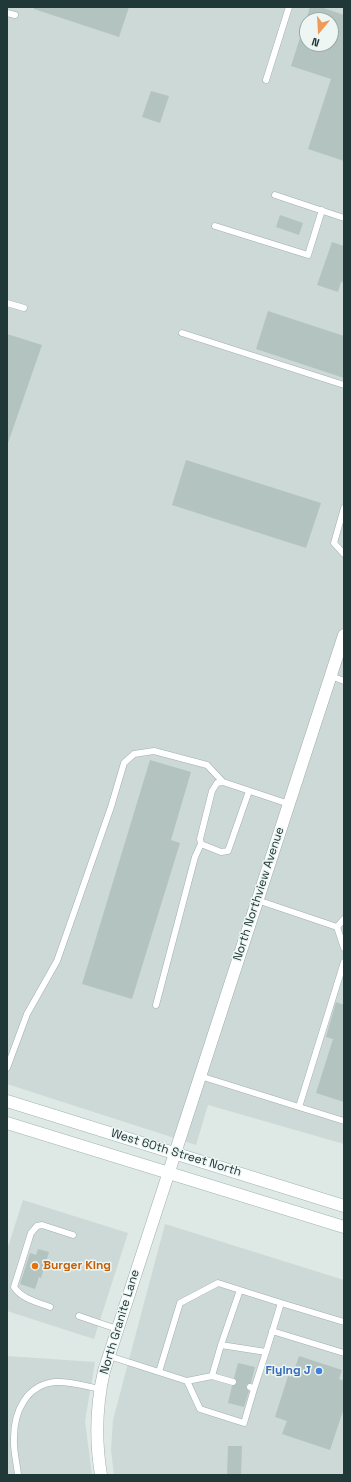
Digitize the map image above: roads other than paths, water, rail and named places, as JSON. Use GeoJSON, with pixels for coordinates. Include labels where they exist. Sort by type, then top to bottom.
{"type":"FeatureCollection","features":[{"type":"Feature","properties":{"kind":"street","name":"North Northview Avenue"},"geometry":{"type":"LineString","coordinates":[[174,1153],[344,635]]}},
{"type":"Feature","properties":{"kind":"street","name":"West 60th Street North"},"geometry":{"type":"LineString","coordinates":[[7,1101],[344,1206]]}},
{"type":"Feature","properties":{"kind":"street","name":"West 60th Street North"},"geometry":{"type":"LineString","coordinates":[[7,1123],[344,1227]]}},
{"type":"Feature","properties":{"kind":"street","name":"North Granite Lane"},"geometry":{"type":"LineString","coordinates":[[100,1475],[97,1429],[100,1388],[117,1329],[174,1153]]}},
{"type":"Feature","properties":{"kind":"lane"},"geometry":{"type":"LineString","coordinates":[[266,80],[289,7]]}},
{"type":"Feature","properties":{"kind":"lane"},"geometry":{"type":"LineString","coordinates":[[7,13],[15,15]]}},
{"type":"Feature","properties":{"kind":"lane"},"geometry":{"type":"LineString","coordinates":[[275,195],[344,218]]}},
{"type":"Feature","properties":{"kind":"lane"},"geometry":{"type":"LineString","coordinates":[[215,226],[308,255],[322,210]]}},
{"type":"Feature","properties":{"kind":"lane"},"geometry":{"type":"LineString","coordinates":[[7,303],[24,308]]}},
{"type":"Feature","properties":{"kind":"lane"},"geometry":{"type":"LineString","coordinates":[[182,333],[344,385]]}},
{"type":"Feature","properties":{"kind":"lane"},"geometry":{"type":"LineString","coordinates":[[344,508],[334,543],[344,554]]}},
{"type":"Feature","properties":{"kind":"lane"},"geometry":{"type":"LineString","coordinates":[[331,676],[344,681]]}},
{"type":"Feature","properties":{"kind":"lane"},"geometry":{"type":"LineString","coordinates":[[7,1068],[27,1014],[57,961],[111,806],[124,763],[134,754],[154,752],[207,765],[223,782],[289,804]]}},
{"type":"Feature","properties":{"kind":"lane"},"geometry":{"type":"LineString","coordinates":[[156,1005],[195,857],[200,844],[212,791],[217,783],[223,782]]}},
{"type":"Feature","properties":{"kind":"lane"},"geometry":{"type":"LineString","coordinates":[[200,844],[222,852],[228,851],[249,791]]}},
{"type":"Feature","properties":{"kind":"lane"},"geometry":{"type":"LineString","coordinates":[[257,900],[337,926]]}},
{"type":"Feature","properties":{"kind":"lane"},"geometry":{"type":"LineString","coordinates":[[337,926],[344,919]]}},
{"type":"Feature","properties":{"kind":"lane"},"geometry":{"type":"LineString","coordinates":[[337,926],[344,948]]}},
{"type":"Feature","properties":{"kind":"lane"},"geometry":{"type":"LineString","coordinates":[[299,1107],[344,962]]}},
{"type":"Feature","properties":{"kind":"lane"},"geometry":{"type":"LineString","coordinates":[[200,1076],[344,1121]]}},
{"type":"Feature","properties":{"kind":"lane"},"geometry":{"type":"LineString","coordinates":[[50,1307],[28,1299],[18,1293],[14,1287],[31,1233],[37,1226],[42,1224],[73,1235]]}},
{"type":"Feature","properties":{"kind":"lane"},"geometry":{"type":"LineString","coordinates":[[159,1372],[180,1303],[218,1283],[344,1322]]}},
{"type":"Feature","properties":{"kind":"lane"},"geometry":{"type":"LineString","coordinates":[[212,1376],[240,1290]]}},
{"type":"Feature","properties":{"kind":"lane"},"geometry":{"type":"LineString","coordinates":[[187,1380],[200,1409],[244,1423],[252,1388],[266,1352],[281,1303]]}},
{"type":"Feature","properties":{"kind":"lane"},"geometry":{"type":"LineString","coordinates":[[79,1316],[117,1329]]}},
{"type":"Feature","properties":{"kind":"lane"},"geometry":{"type":"LineString","coordinates":[[272,1332],[344,1353]]}},
{"type":"Feature","properties":{"kind":"lane"},"geometry":{"type":"LineString","coordinates":[[221,1345],[266,1352]]}},
{"type":"Feature","properties":{"kind":"lane"},"geometry":{"type":"LineString","coordinates":[[109,1356],[187,1380],[212,1376],[233,1382]]}},
{"type":"Feature","properties":{"kind":"lane"},"geometry":{"type":"LineString","coordinates":[[18,1475],[14,1439],[18,1412],[28,1394],[37,1387],[55,1382],[100,1388]]}},
{"type":"Feature","properties":{"kind":"place","name":"Burger King"},"geometry":{"type":"Point","coordinates":[35,1266]}},
{"type":"Feature","properties":{"kind":"place","name":"Flying J"},"geometry":{"type":"Point","coordinates":[319,1371]}}]}
